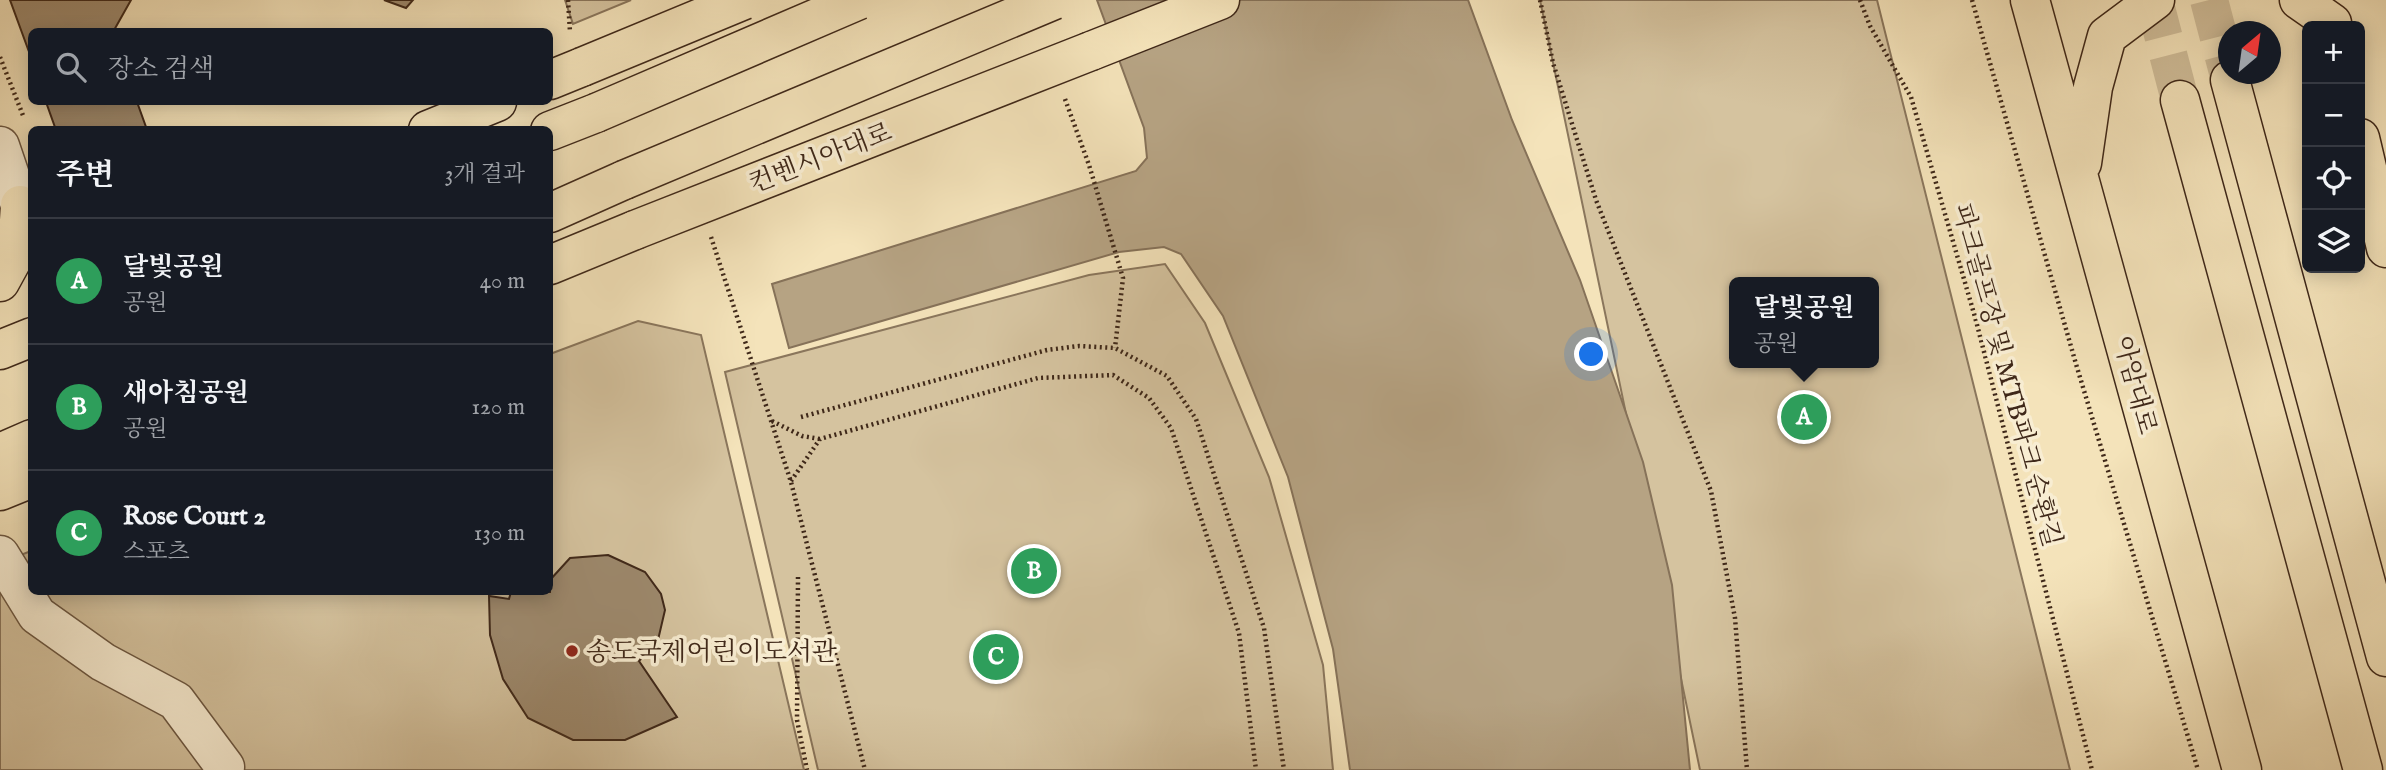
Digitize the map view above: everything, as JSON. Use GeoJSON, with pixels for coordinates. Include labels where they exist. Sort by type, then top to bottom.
{"type":"FeatureCollection","features":[{"type":"Feature","properties":{"kind":"main road"},"geometry":{"type":"LineString","coordinates":[[567,61],[744,0]]}},
{"type":"Feature","properties":{"kind":"main road"},"geometry":{"type":"LineString","coordinates":[[553,130],[859,0]]}},
{"type":"Feature","properties":{"kind":"main road","name":"컨벤시아대로"},"geometry":{"type":"LineString","coordinates":[[553,211],[1054,0]]}},
{"type":"Feature","properties":{"kind":"main road","name":"컨벤시아대로"},"geometry":{"type":"LineString","coordinates":[[553,264],[1220,0]]}},
{"type":"Feature","properties":{"kind":"main road","name":"아암대로"},"geometry":{"type":"LineString","coordinates":[[2030,0],[2242,770]]}},
{"type":"Feature","properties":{"kind":"main road"},"geometry":{"type":"LineString","coordinates":[[2079,178],[2093,87],[2106,36],[2155,0]]}},
{"type":"Feature","properties":{"kind":"main road"},"geometry":{"type":"LineString","coordinates":[[2299,0],[2328,12]]}},
{"type":"Feature","properties":{"kind":"main road"},"geometry":{"type":"LineString","coordinates":[[2231,84],[2386,657]]}},
{"type":"Feature","properties":{"kind":"main road"},"geometry":{"type":"LineString","coordinates":[[2180,100],[2363,770]]}},
{"type":"Feature","properties":{"kind":"main road"},"geometry":{"type":"LineString","coordinates":[[438,126],[490,105]]}},
{"type":"Feature","properties":{"kind":"main road"},"geometry":{"type":"LineString","coordinates":[[2362,147],[2386,248]]}},
{"type":"Feature","properties":{"kind":"main road"},"geometry":{"type":"LineString","coordinates":[[0,282],[17,251],[26,210]]}},
{"type":"Feature","properties":{"kind":"main road"},"geometry":{"type":"LineString","coordinates":[[0,350],[28,339]]}},
{"type":"Feature","properties":{"kind":"main road"},"geometry":{"type":"LineString","coordinates":[[0,453],[28,441]]}},
{"type":"Feature","properties":{"kind":"main road"},"geometry":{"type":"LineString","coordinates":[[0,491],[28,480]]}},
{"type":"Feature","properties":{"kind":"street"},"geometry":{"type":"LineString","coordinates":[[13,136],[26,210]]}},
{"type":"Feature","properties":{"kind":"street"},"geometry":{"type":"LineString","coordinates":[[0,555],[37,615],[103,662],[176,701],[226,767]]}},
{"type":"Feature","properties":{"kind":"path"},"geometry":{"type":"LineString","coordinates":[[567,61],[568,0]]}},
{"type":"Feature","properties":{"kind":"path"},"geometry":{"type":"LineString","coordinates":[[1540,0],[1553,63],[1596,200],[1712,491],[1735,618],[1747,770]]}},
{"type":"Feature","properties":{"kind":"path","name":"파크골프장 및 MTB파크 순환길"},"geometry":{"type":"LineString","coordinates":[[1860,0],[1870,26],[1911,97],[1975,317],[2092,770]]}},
{"type":"Feature","properties":{"kind":"path"},"geometry":{"type":"LineString","coordinates":[[1972,0],[2198,770]]}},
{"type":"Feature","properties":{"kind":"path"},"geometry":{"type":"LineString","coordinates":[[0,57],[13,136]]}},
{"type":"Feature","properties":{"kind":"path"},"geometry":{"type":"LineString","coordinates":[[1089,165],[1123,278],[1115,348]]}},
{"type":"Feature","properties":{"kind":"path"},"geometry":{"type":"LineString","coordinates":[[711,236],[791,482],[865,770]]}},
{"type":"Feature","properties":{"kind":"path"},"geometry":{"type":"LineString","coordinates":[[801,417],[1047,350],[1079,346],[1115,348],[1167,376],[1196,419],[1264,628],[1284,770]]}},
{"type":"Feature","properties":{"kind":"path"},"geometry":{"type":"LineString","coordinates":[[771,420],[802,436],[820,439],[1038,378],[1113,375],[1149,398],[1171,428],[1239,633],[1256,770]]}},
{"type":"Feature","properties":{"kind":"path"},"geometry":{"type":"LineString","coordinates":[[791,482],[820,439]]}},
{"type":"Feature","properties":{"kind":"path"},"geometry":{"type":"LineString","coordinates":[[798,578],[797,720],[807,770]]}},
{"type":"Feature","properties":{"kind":"shaded area"},"geometry":{"type":"Polygon","coordinates":[[[565,0],[631,0],[573,24],[565,0]]]}},
{"type":"Feature","properties":{"kind":"shaded area"},"geometry":{"type":"Polygon","coordinates":[[[1097,0],[1468,0],[1512,120],[1580,280],[1643,462],[1672,585],[1690,770],[1350,770],[1333,649],[1288,477],[1223,316],[1181,254],[1164,247],[1119,252],[789,348],[772,284],[1136,171],[1147,158],[1144,128],[1097,0]]]}},
{"type":"Feature","properties":{"kind":"shaded area"},"geometry":{"type":"Polygon","coordinates":[[[1540,0],[1877,0],[2070,770],[1700,770],[1540,0]]]}},
{"type":"Feature","properties":{"kind":"shaded area"},"geometry":{"type":"Polygon","coordinates":[[[1165,264],[1205,323],[1269,477],[1323,665],[1333,770],[818,770],[725,372],[1089,275],[1165,264]]]}},
{"type":"Feature","properties":{"kind":"shaded area"},"geometry":{"type":"Polygon","coordinates":[[[638,321],[701,335],[804,770],[0,770],[0,563],[28,552],[28,595],[553,595],[553,353],[638,321]]]}},
{"type":"Feature","properties":{"kind":"building"},"geometry":{"type":"Polygon","coordinates":[[[10,0],[131,0],[115,28],[28,28],[28,49],[10,0]]]}},
{"type":"Feature","properties":{"kind":"building"},"geometry":{"type":"Polygon","coordinates":[[[384,0],[413,0],[406,8],[384,0]]]}},
{"type":"Feature","properties":{"kind":"building"},"geometry":{"type":"Polygon","coordinates":[[[47,105],[138,105],[146,126],[55,126],[47,105]]]}},
{"type":"Feature","properties":{"kind":"building","name":"송도국제어린이도서관"},"geometry":{"type":"Polygon","coordinates":[[[608,555],[645,572],[661,594],[665,610],[658,640],[639,661],[677,717],[625,740],[573,740],[528,718],[503,679],[490,635],[489,596],[509,599],[510,595],[553,595],[553,577],[570,558],[608,555]]]}},
{"type":"Feature","properties":{"kind":"tunnel"},"geometry":{"type":"LineString","coordinates":[[2154,0],[2180,100]]}},
{"type":"Feature","properties":{"kind":"tunnel"},"geometry":{"type":"LineString","coordinates":[[2209,0],[2218,34]]}},
{"type":"Feature","properties":{"kind":"place","name":"달빛공원"},"geometry":{"type":"Point","coordinates":[1804,417]}},
{"type":"Feature","properties":{"kind":"place","name":"새아침공원"},"geometry":{"type":"Point","coordinates":[1034,571]}},
{"type":"Feature","properties":{"kind":"place","name":"송도국제어린이도서관"},"geometry":{"type":"Point","coordinates":[572,651]}},
{"type":"Feature","properties":{"kind":"place","name":"Rose Court 2"},"geometry":{"type":"Point","coordinates":[996,657]}}]}
